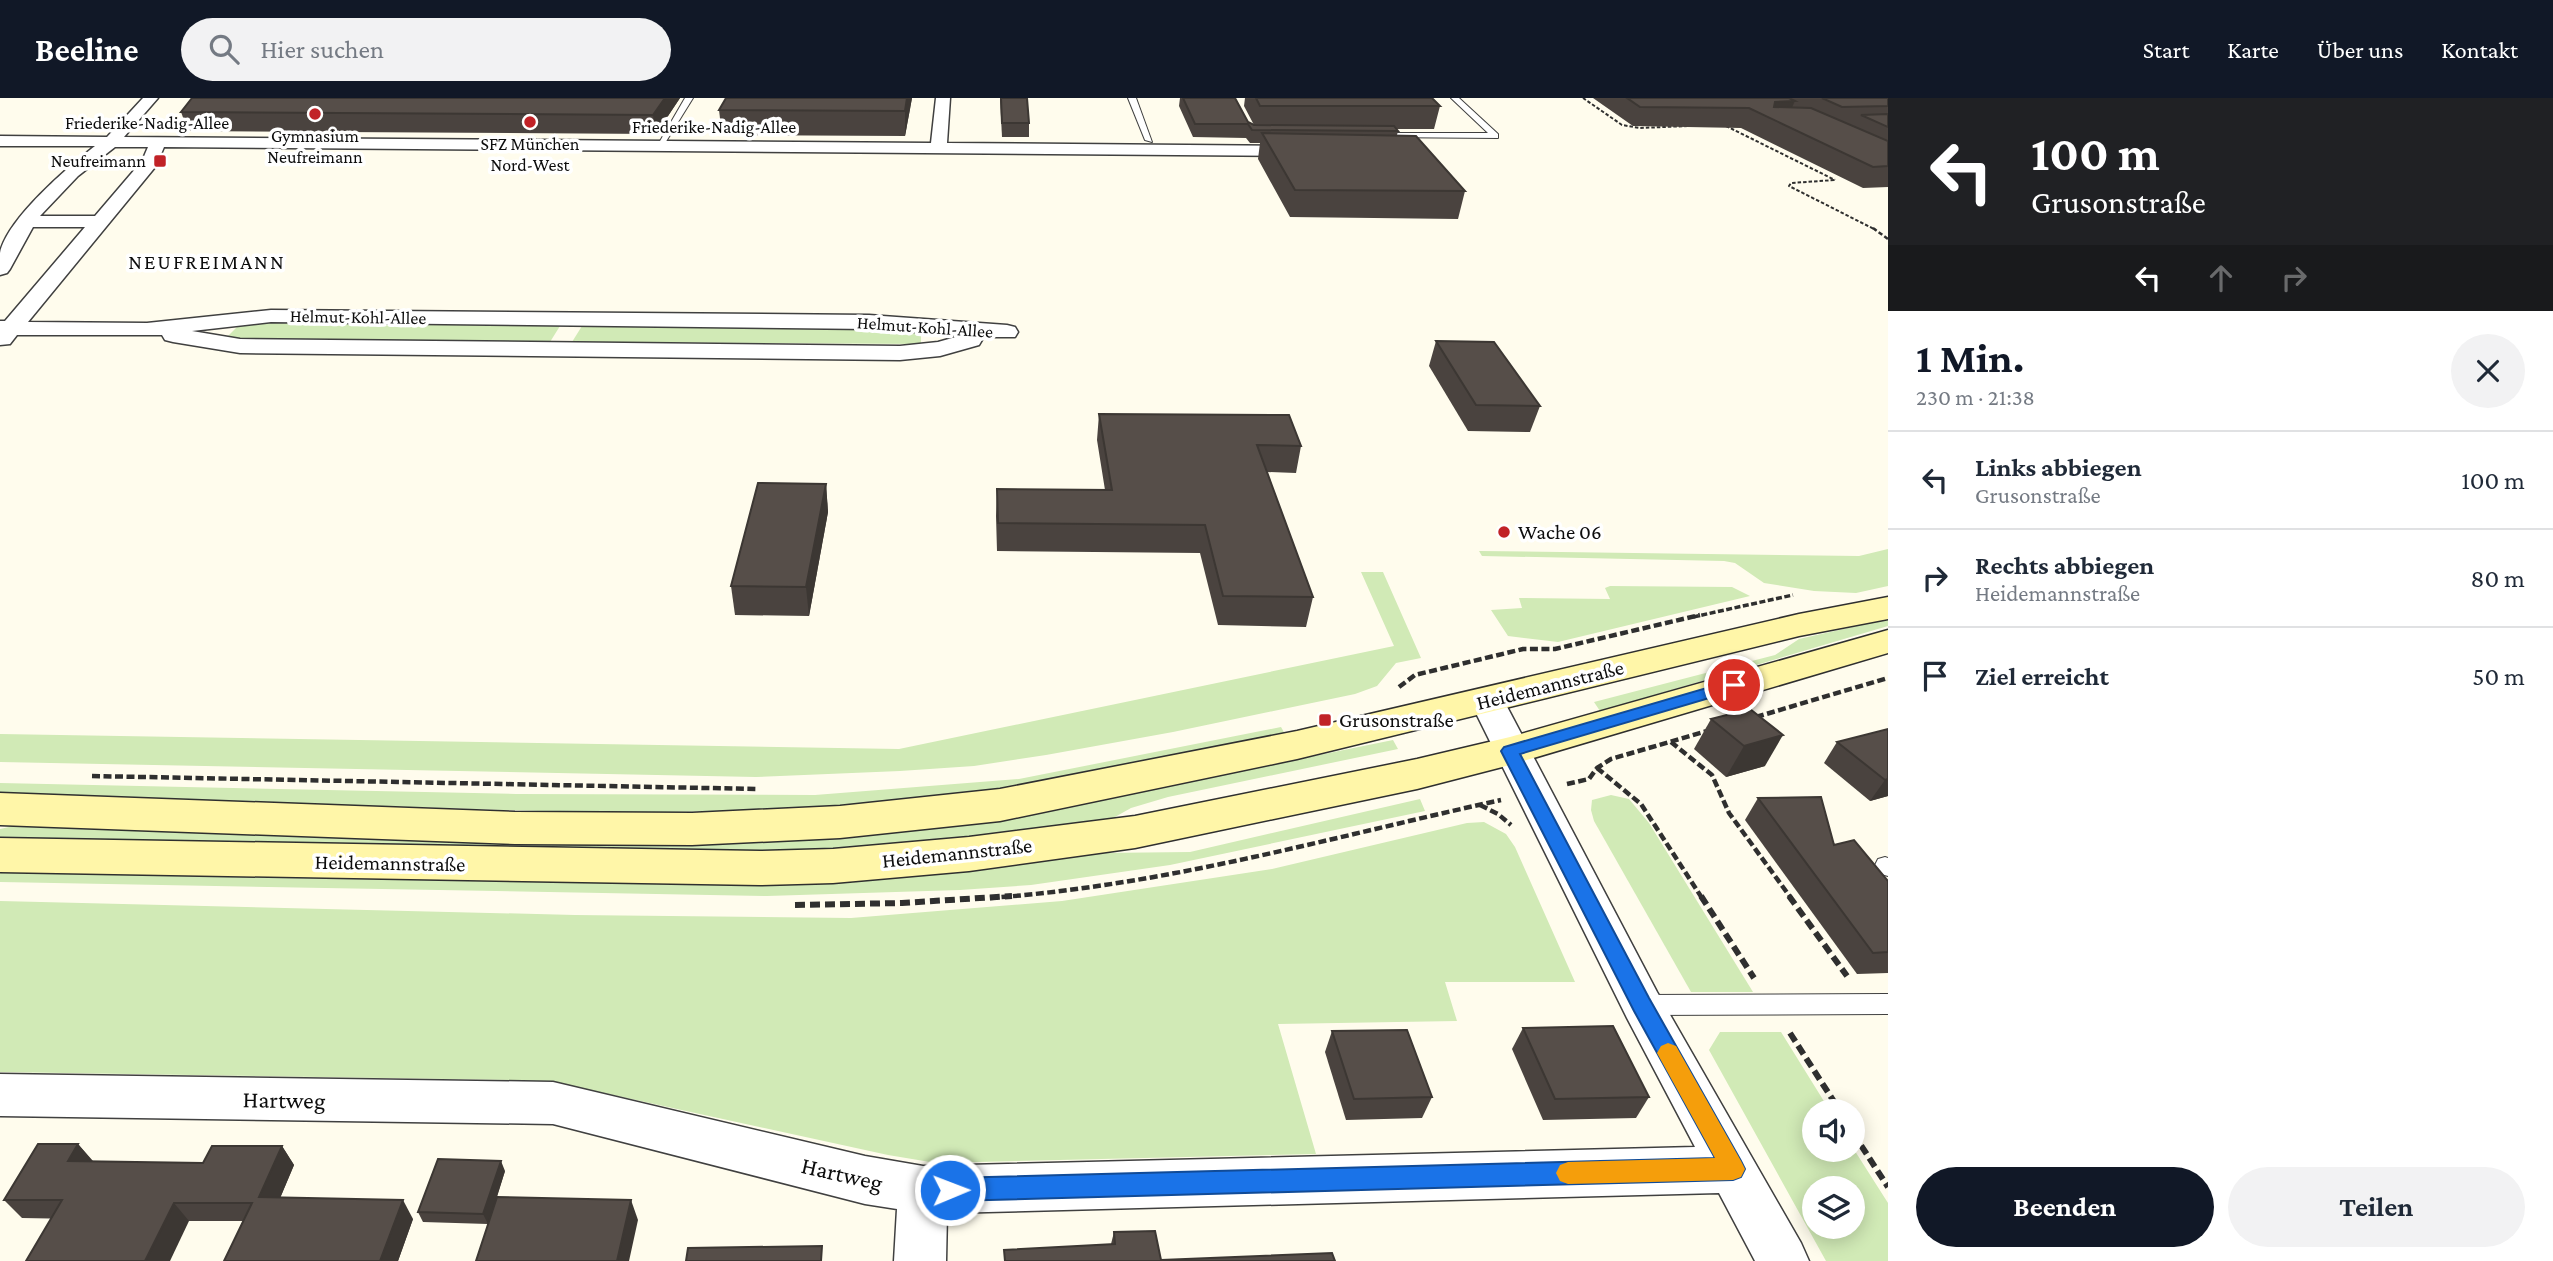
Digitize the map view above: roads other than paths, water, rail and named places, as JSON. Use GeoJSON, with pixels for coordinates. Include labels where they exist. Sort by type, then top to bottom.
{"type":"FeatureCollection","features":[{"type":"Feature","properties":{"kind":"main road","name":"Heidemannstraße"},"geometry":{"type":"LineString","coordinates":[[0,808],[515,828],[692,829],[840,822],[1000,805],[1297,745],[1799,625],[1888,608]]}},
{"type":"Feature","properties":{"kind":"main road","name":"Heidemannstraße"},"geometry":{"type":"LineString","coordinates":[[0,855],[601,867],[833,866],[969,854],[1135,832],[1417,774],[1510,751],[1888,641]]}},
{"type":"Feature","properties":{"kind":"street"},"geometry":{"type":"LineString","coordinates":[[0,269],[27,221],[72,172],[111,142],[150,98]]}},
{"type":"Feature","properties":{"kind":"street"},"geometry":{"type":"LineString","coordinates":[[939,148],[943,98]]}},
{"type":"Feature","properties":{"kind":"street","name":"Friederike-Nadig-Allee"},"geometry":{"type":"LineString","coordinates":[[0,141],[111,142],[155,150],[659,146],[1326,151]]}},
{"type":"Feature","properties":{"kind":"street"},"geometry":{"type":"LineString","coordinates":[[83,163],[118,154],[155,150]]}},
{"type":"Feature","properties":{"kind":"street"},"geometry":{"type":"LineString","coordinates":[[3,332],[100,222],[155,150]]}},
{"type":"Feature","properties":{"kind":"street"},"geometry":{"type":"LineString","coordinates":[[27,221],[100,222]]}},
{"type":"Feature","properties":{"kind":"street","name":"Helmut-Kohl-Allee"},"geometry":{"type":"LineString","coordinates":[[3,332],[148,330],[226,319],[285,316],[869,323],[1007,332],[952,346],[900,353],[240,346],[201,342],[148,330]]}},
{"type":"Feature","properties":{"kind":"street"},"geometry":{"type":"LineString","coordinates":[[1487,701],[1510,751],[1642,1005],[1783,1261]]}},
{"type":"Feature","properties":{"kind":"street","name":"Hartweg"},"geometry":{"type":"LineString","coordinates":[[0,1095],[554,1104],[865,1180],[923,1190],[1733,1169]]}},
{"type":"Feature","properties":{"kind":"street"},"geometry":{"type":"LineString","coordinates":[[920,1261],[923,1190]]}},
{"type":"Feature","properties":{"kind":"lane"},"geometry":{"type":"LineString","coordinates":[[659,146],[689,98]]}},
{"type":"Feature","properties":{"kind":"lane"},"geometry":{"type":"LineString","coordinates":[[1132,98],[1149,140]]}},
{"type":"Feature","properties":{"kind":"lane"},"geometry":{"type":"LineString","coordinates":[[1360,135],[1495,136],[1455,98]]}},
{"type":"Feature","properties":{"kind":"lane"},"geometry":{"type":"LineString","coordinates":[[1642,1005],[1878,1004]]}},
{"type":"Feature","properties":{"kind":"place","name":"Gymnasium Neufreimann"},"geometry":{"type":"Point","coordinates":[315,114]}},
{"type":"Feature","properties":{"kind":"place","name":"SFZ München Nord-West"},"geometry":{"type":"Point","coordinates":[530,122]}},
{"type":"Feature","properties":{"kind":"place","name":"Neufreimann"},"geometry":{"type":"Point","coordinates":[160,161]}},
{"type":"Feature","properties":{"kind":"place","name":"Wache 06"},"geometry":{"type":"Point","coordinates":[1504,532]}},
{"type":"Feature","properties":{"kind":"place","name":"Grusonstraße"},"geometry":{"type":"Point","coordinates":[1325,720]}},
{"type":"Feature","properties":{"kind":"district","name":"NEUFREIMANN"},"geometry":{"type":"Point","coordinates":[207,262]}}]}
